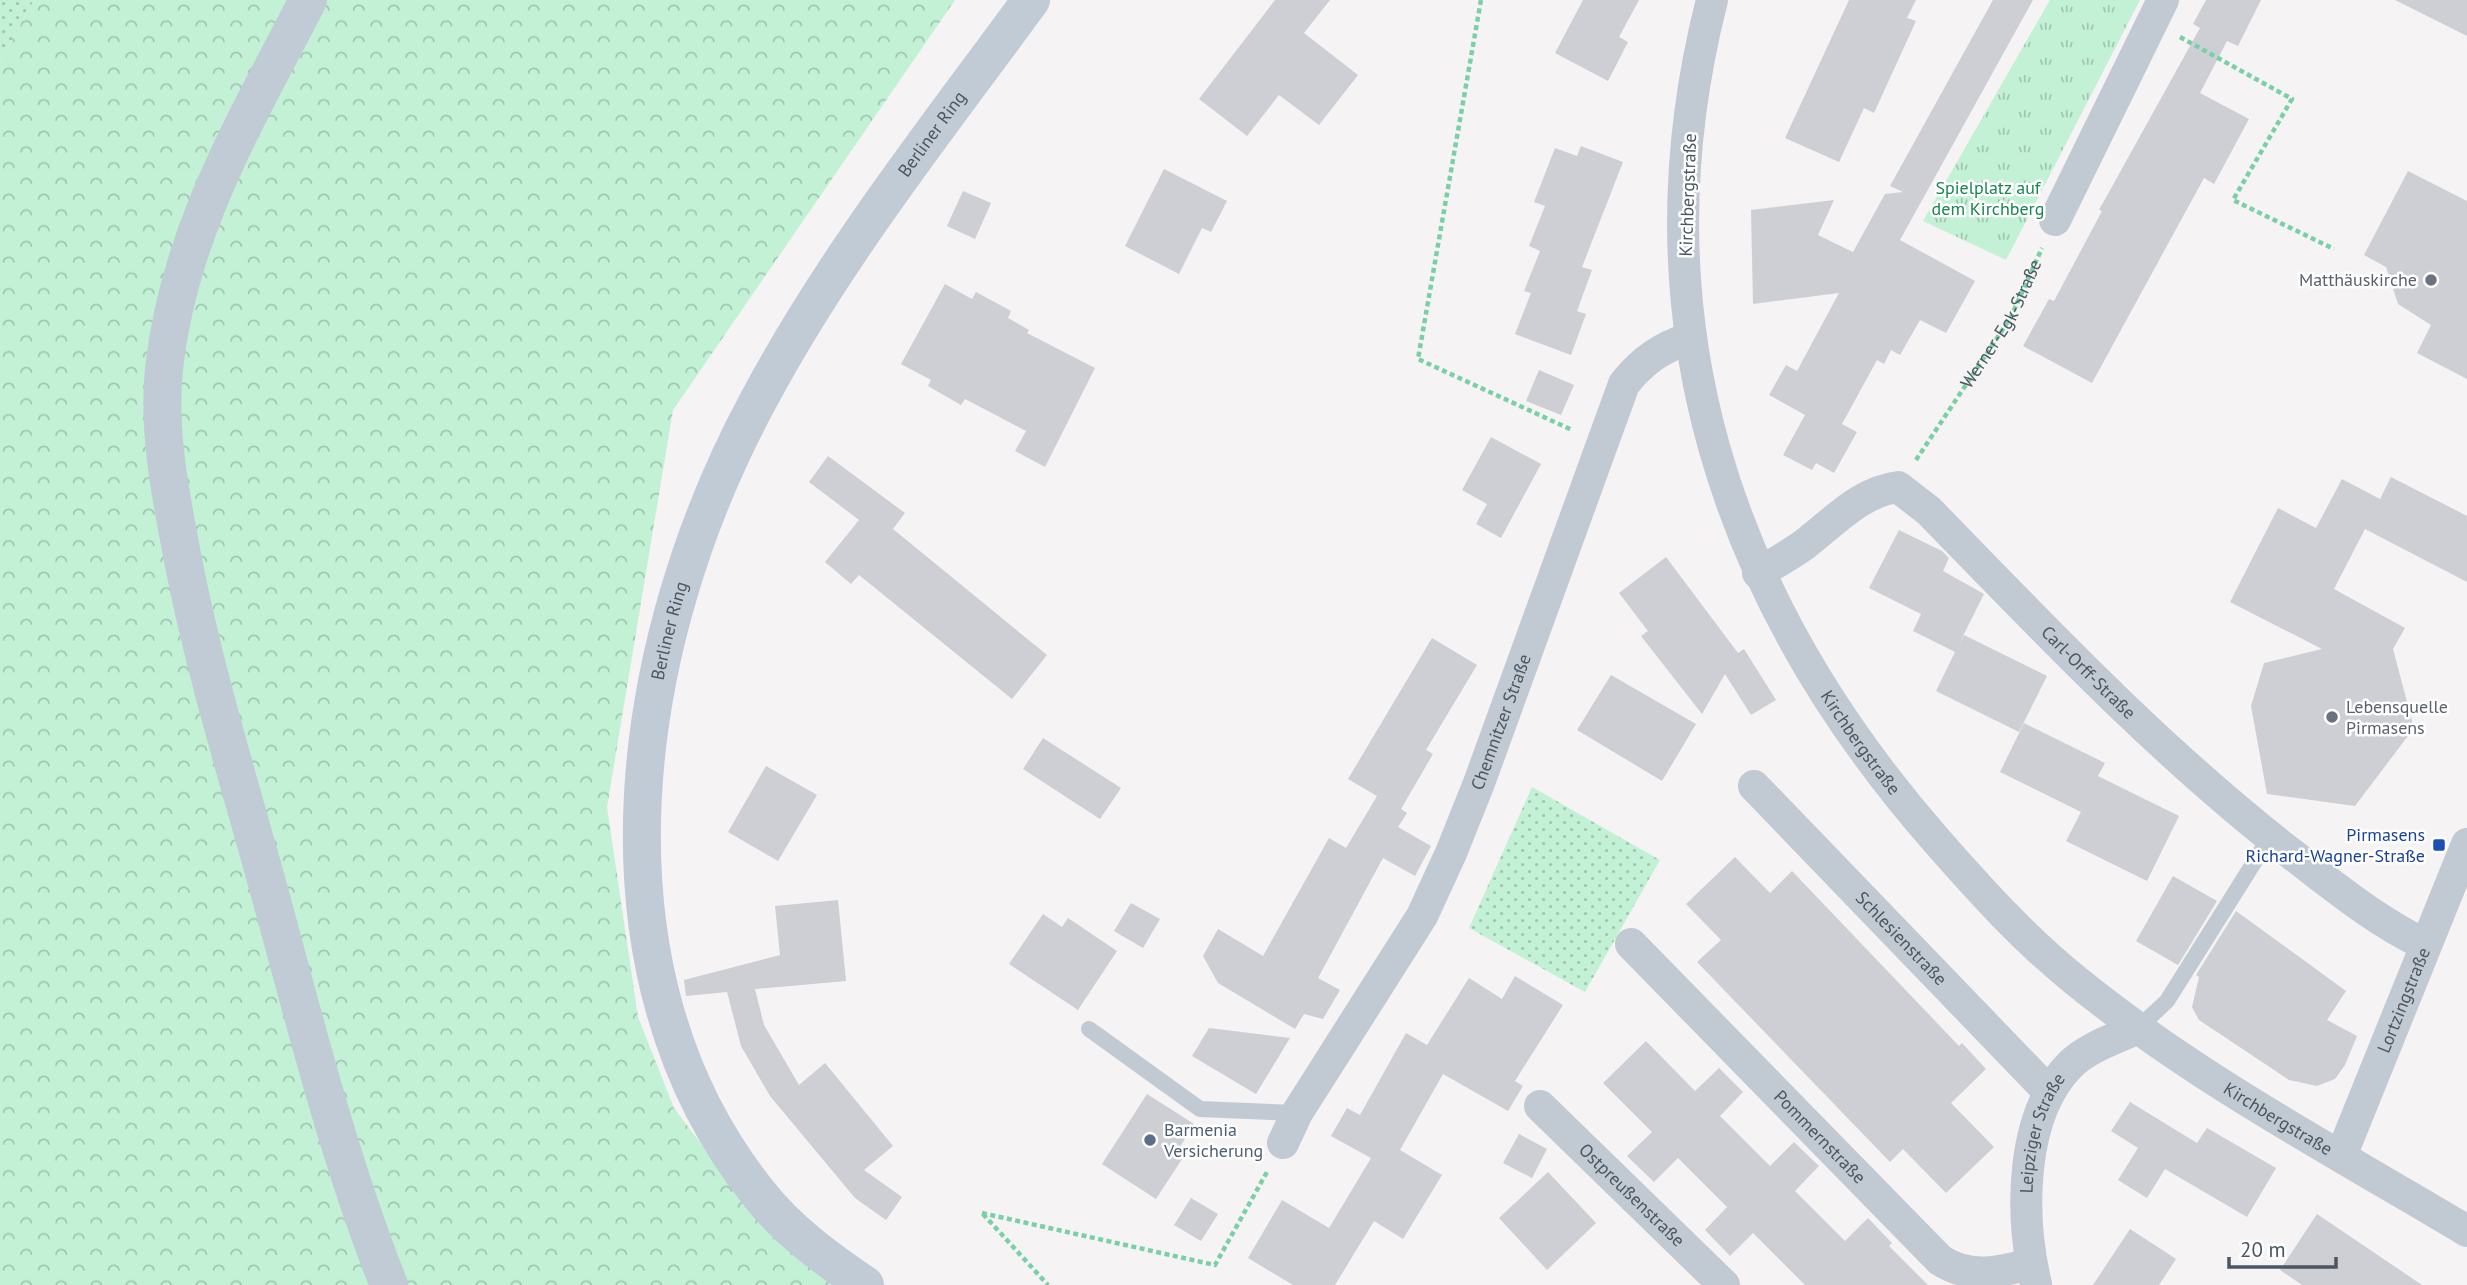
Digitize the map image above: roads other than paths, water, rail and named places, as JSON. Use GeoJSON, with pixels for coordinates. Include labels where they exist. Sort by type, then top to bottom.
{"type":"FeatureCollection","features":[{"type":"Feature","properties":{"kind":"street"},"geometry":{"type":"LineString","coordinates":[[307,0],[234,144],[194,231],[174,303],[164,372],[164,436],[171,496],[203,654],[347,1170],[389,1285]]}},
{"type":"Feature","properties":{"kind":"street","name":"Berliner Ring"},"geometry":{"type":"LineString","coordinates":[[865,1285],[799,1236],[760,1196],[730,1153],[680,1051],[658,981],[645,913],[641,845],[643,770],[659,661],[710,507],[756,404],[841,261],[1031,0]]}},
{"type":"Feature","properties":{"kind":"street","name":"Kirchbergstraße"},"geometry":{"type":"LineString","coordinates":[[1712,0],[1695,78],[1688,148],[1684,215],[1690,338],[1716,453],[1734,512],[1758,573],[1808,668],[1884,780],[2019,930],[2074,979],[2138,1028],[2341,1156],[2467,1231]]}},
{"type":"Feature","properties":{"kind":"street"},"geometry":{"type":"LineString","coordinates":[[2055,220],[2158,10]]}},
{"type":"Feature","properties":{"kind":"street","name":"Chemnitzer Straße"},"geometry":{"type":"LineString","coordinates":[[1283,1143],[1297,1113],[1422,916],[1451,853],[1479,783],[1623,384],[1642,361],[1664,346],[1690,338]]}},
{"type":"Feature","properties":{"kind":"street","name":"Carl-Orff-Straße"},"geometry":{"type":"LineString","coordinates":[[1758,573],[1804,544],[1858,500],[1882,489],[1899,487],[1929,511],[2095,682],[2171,755],[2270,837],[2367,912],[2424,944]]}},
{"type":"Feature","properties":{"kind":"street","name":"Schlesienstraße"},"geometry":{"type":"LineString","coordinates":[[1754,786],[2049,1092]]}},
{"type":"Feature","properties":{"kind":"street","name":"Lortzingstraße"},"geometry":{"type":"LineString","coordinates":[[2341,1156],[2424,944],[2467,844]]}},
{"type":"Feature","properties":{"kind":"street","name":"Pommernstraße"},"geometry":{"type":"LineString","coordinates":[[1631,944],[1940,1260],[1953,1268],[1973,1274],[2034,1275]]}},
{"type":"Feature","properties":{"kind":"street","name":"Leipziger Straße"},"geometry":{"type":"LineString","coordinates":[[2034,1275],[2026,1160],[2036,1122],[2049,1092],[2072,1062],[2138,1028]]}},
{"type":"Feature","properties":{"kind":"street","name":"Ostpreußenstraße"},"geometry":{"type":"LineString","coordinates":[[1540,1105],[1724,1285]]}},
{"type":"Feature","properties":{"kind":"lane"},"geometry":{"type":"LineString","coordinates":[[2138,1028],[2166,1001],[2270,837]]}},
{"type":"Feature","properties":{"kind":"lane"},"geometry":{"type":"LineString","coordinates":[[1089,1029],[1200,1109],[1297,1113]]}},
{"type":"Feature","properties":{"kind":"place","name":"Matthäuskirche"},"geometry":{"type":"Point","coordinates":[2431,280]}},
{"type":"Feature","properties":{"kind":"place","name":"Lebensquelle Pirmasens"},"geometry":{"type":"Point","coordinates":[2332,717]}},
{"type":"Feature","properties":{"kind":"place","name":"Pirmasens Richard-Wagner-Straße"},"geometry":{"type":"Point","coordinates":[2439,845]}},
{"type":"Feature","properties":{"kind":"place","name":"Barmenia Versicherung"},"geometry":{"type":"Point","coordinates":[1150,1140]}},
{"type":"Feature","properties":{"kind":"park label","name":"Spielplatz auf dem Kirchberg"},"geometry":{"type":"Point","coordinates":[1988,198]}}]}
